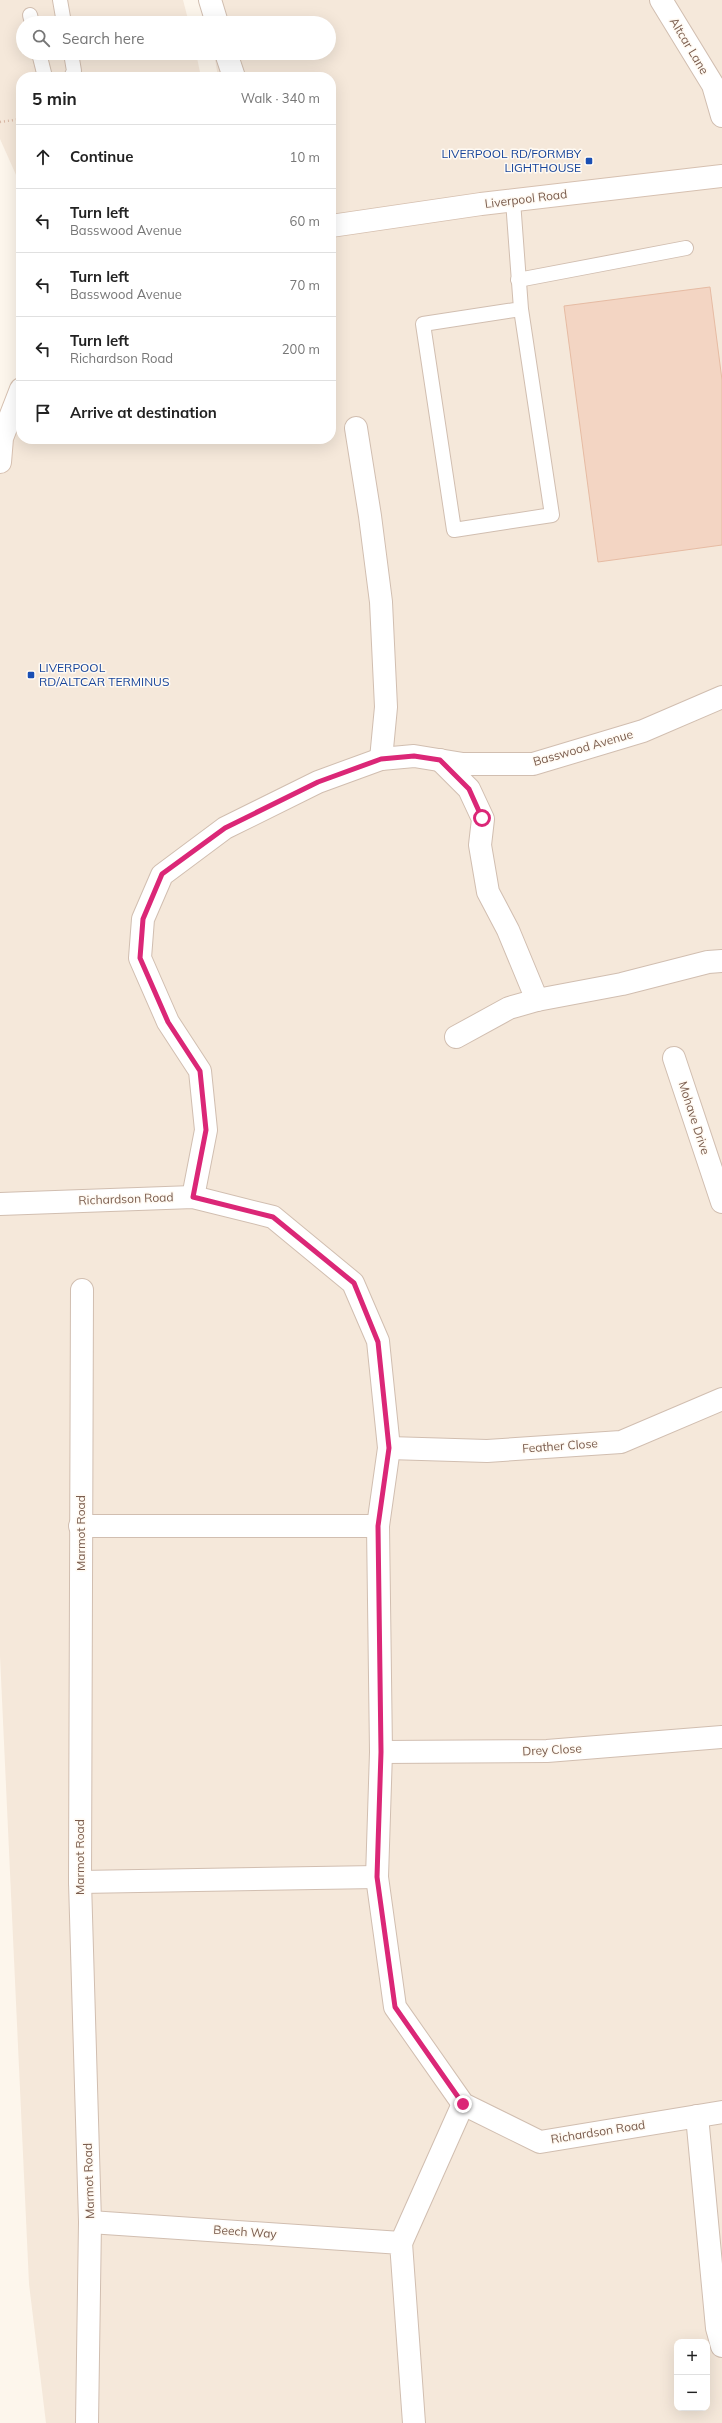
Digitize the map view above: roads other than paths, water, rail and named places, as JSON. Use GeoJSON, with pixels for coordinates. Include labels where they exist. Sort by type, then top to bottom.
{"type":"FeatureCollection","features":[{"type":"Feature","properties":{"kind":"street"},"geometry":{"type":"LineString","coordinates":[[210,0],[215,16]]}},
{"type":"Feature","properties":{"kind":"street","name":"Altcar Lane"},"geometry":{"type":"LineString","coordinates":[[661,0],[713,85],[722,116]]}},
{"type":"Feature","properties":{"kind":"street"},"geometry":{"type":"LineString","coordinates":[[228,60],[232,72]]}},
{"type":"Feature","properties":{"kind":"street","name":"Liverpool Road"},"geometry":{"type":"LineString","coordinates":[[336,225],[513,201],[722,176]]}},
{"type":"Feature","properties":{"kind":"street"},"geometry":{"type":"LineString","coordinates":[[0,462],[2,438],[16,402]]}},
{"type":"Feature","properties":{"kind":"street"},"geometry":{"type":"LineString","coordinates":[[356,428],[370,516],[381,602],[386,707],[381,759]]}},
{"type":"Feature","properties":{"kind":"street","name":"Basswood Avenue"},"geometry":{"type":"LineString","coordinates":[[193,1197],[206,1130],[200,1071],[168,1022],[140,958],[143,919],[162,874],[225,828],[318,782],[381,759],[414,756],[463,764],[533,764],[643,731],[722,697]]}},
{"type":"Feature","properties":{"kind":"street"},"geometry":{"type":"LineString","coordinates":[[440,760],[469,789],[482,818],[480,845],[488,892],[508,930],[537,1000]]}},
{"type":"Feature","properties":{"kind":"street"},"geometry":{"type":"LineString","coordinates":[[456,1037],[509,1008],[537,1000],[622,984],[708,962],[722,961]]}},
{"type":"Feature","properties":{"kind":"street","name":"Mohave Drive"},"geometry":{"type":"LineString","coordinates":[[674,1058],[722,1202]]}},
{"type":"Feature","properties":{"kind":"street","name":"Richardson Road"},"geometry":{"type":"LineString","coordinates":[[0,1204],[193,1197],[273,1217],[354,1283],[378,1342],[389,1448],[378,1526],[381,1752],[377,1877],[395,2007],[463,2104],[540,2142],[722,2112]]}},
{"type":"Feature","properties":{"kind":"street","name":"Marmot Road"},"geometry":{"type":"LineString","coordinates":[[82,1290],[80,1526],[80,1882],[90,2222],[88,2423]]}},
{"type":"Feature","properties":{"kind":"street","name":"Feather Close"},"geometry":{"type":"LineString","coordinates":[[389,1448],[487,1450],[621,1442],[722,1399]]}},
{"type":"Feature","properties":{"kind":"street"},"geometry":{"type":"LineString","coordinates":[[80,1526],[378,1526]]}},
{"type":"Feature","properties":{"kind":"street","name":"Drey Close"},"geometry":{"type":"LineString","coordinates":[[381,1752],[547,1751],[722,1737]]}},
{"type":"Feature","properties":{"kind":"street"},"geometry":{"type":"LineString","coordinates":[[80,1882],[377,1877]]}},
{"type":"Feature","properties":{"kind":"street"},"geometry":{"type":"LineString","coordinates":[[414,2423],[401,2243],[463,2104]]}},
{"type":"Feature","properties":{"kind":"street"},"geometry":{"type":"LineString","coordinates":[[697,2116],[717,2328],[722,2346]]}},
{"type":"Feature","properties":{"kind":"street","name":"Beech Way"},"geometry":{"type":"LineString","coordinates":[[90,2222],[401,2243]]}},
{"type":"Feature","properties":{"kind":"lane"},"geometry":{"type":"LineString","coordinates":[[60,0],[63,16]]}},
{"type":"Feature","properties":{"kind":"lane"},"geometry":{"type":"LineString","coordinates":[[41,60],[44,72]]}},
{"type":"Feature","properties":{"kind":"lane"},"geometry":{"type":"LineString","coordinates":[[72,60],[74,72]]}},
{"type":"Feature","properties":{"kind":"lane"},"geometry":{"type":"LineString","coordinates":[[513,201],[521,309],[552,515],[454,530],[423,324],[521,309]]}},
{"type":"Feature","properties":{"kind":"lane"},"geometry":{"type":"LineString","coordinates":[[518,280],[686,248]]}},
{"type":"Feature","properties":{"kind":"place","name":"LIVERPOOL RD/FORMBY LIGHTHOUSE"},"geometry":{"type":"Point","coordinates":[589,161]}},
{"type":"Feature","properties":{"kind":"place","name":"LIVERPOOL RD/ALTCAR TERMINUS"},"geometry":{"type":"Point","coordinates":[31,675]}}]}
